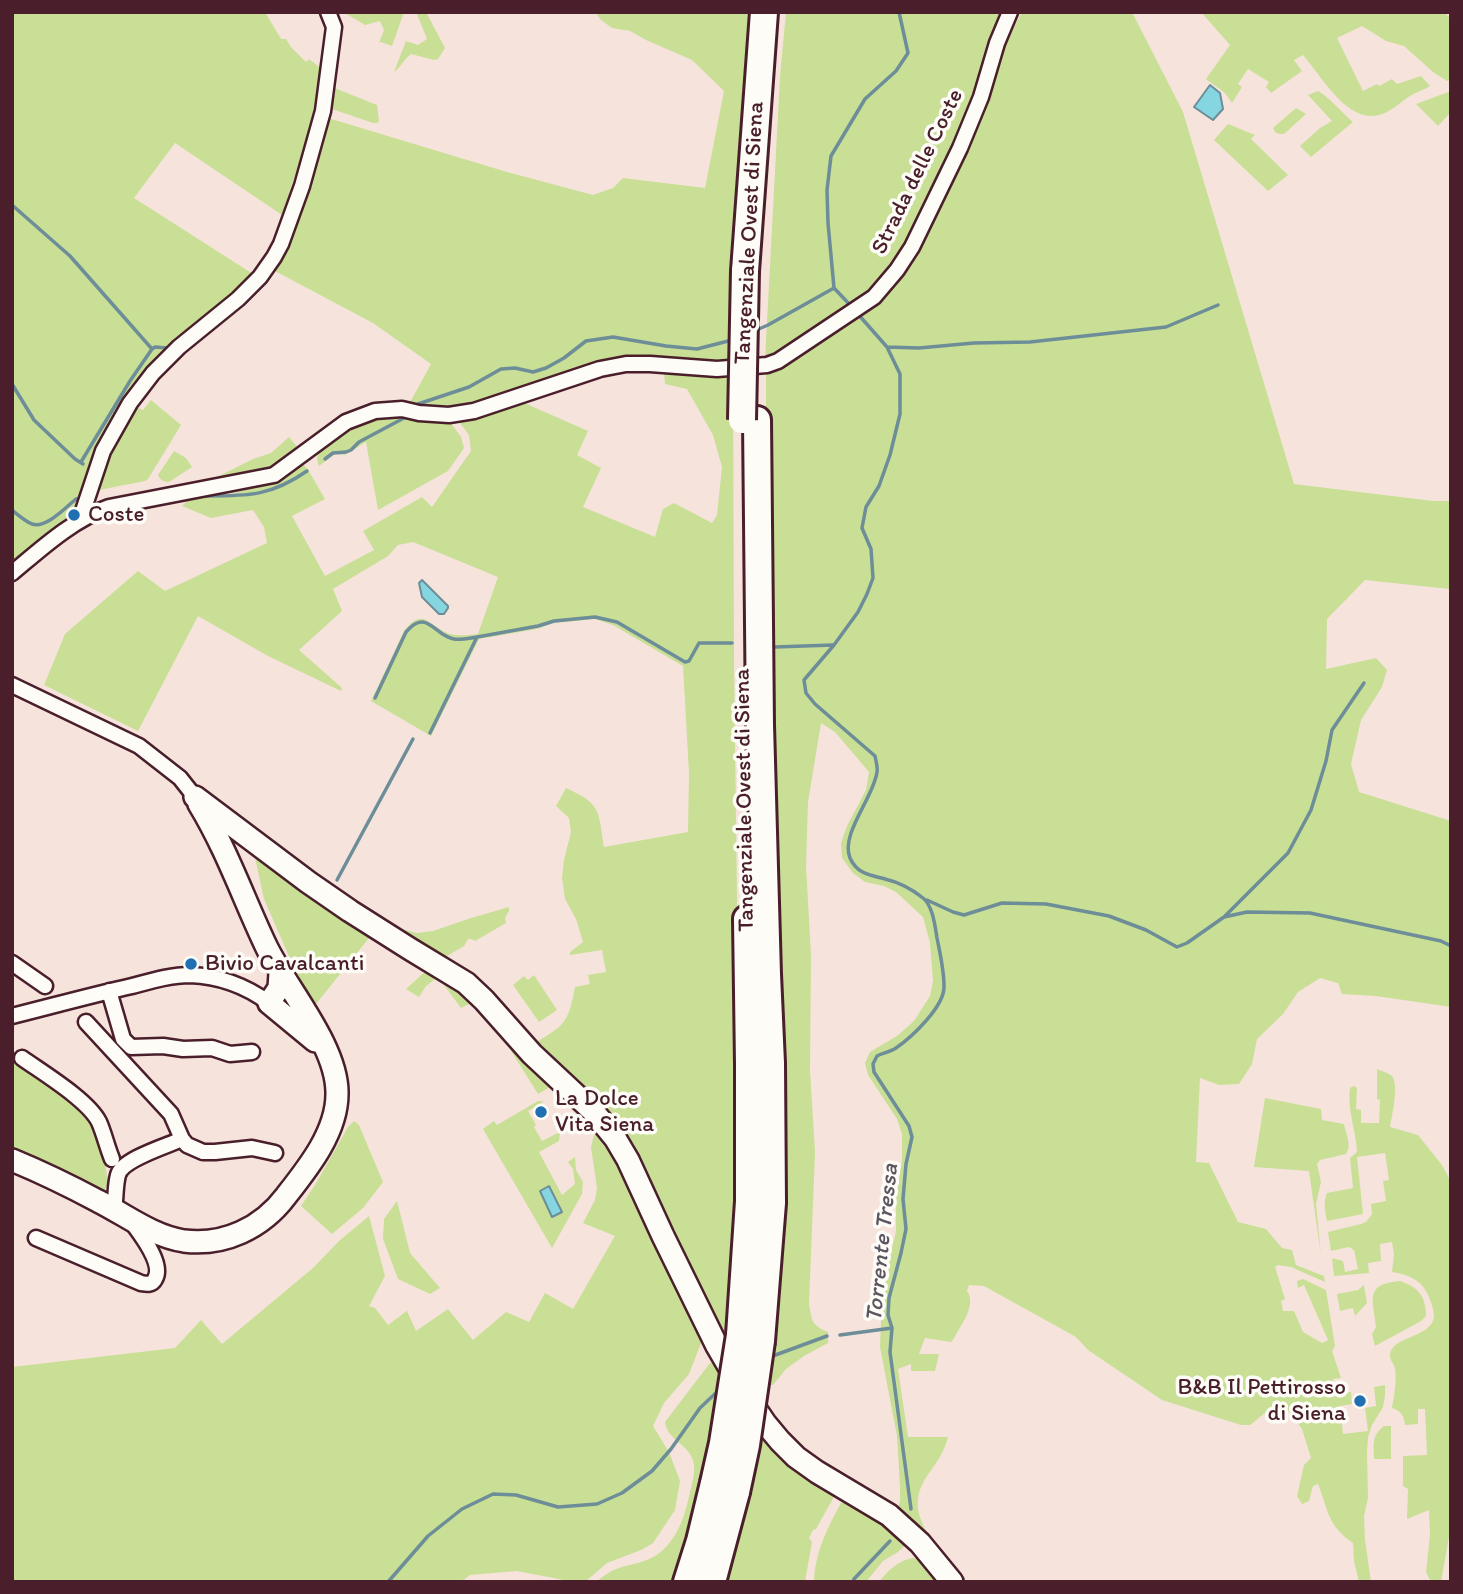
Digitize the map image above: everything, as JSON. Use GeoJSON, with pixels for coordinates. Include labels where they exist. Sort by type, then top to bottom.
{"type":"FeatureCollection","features":[{"type":"Feature","properties":{"kind":"highway","name":"Tangenziale Ovest di Siena"},"geometry":{"type":"LineString","coordinates":[[712,1582],[725,1488],[723,1443],[751,1338],[745,1278],[749,1200],[750,1065],[744,722],[750,420],[760,271],[771,18]]}},
{"type":"Feature","properties":{"kind":"highway","name":"Tangenziale Ovest di Siena"},"geometry":{"type":"LineString","coordinates":[[687,1582],[700,1541],[725,1488]]}},
{"type":"Feature","properties":{"kind":"street"},"geometry":{"type":"LineString","coordinates":[[80,520],[103,451],[138,393],[153,373],[179,347],[239,299],[260,277],[277,250],[302,186],[323,111],[334,27],[328,12]]}},
{"type":"Feature","properties":{"kind":"street","name":"Strada delle Coste"},"geometry":{"type":"LineString","coordinates":[[12,573],[80,520],[109,507],[274,475],[346,422],[375,411],[402,409],[419,413],[459,414],[600,369],[626,364],[717,369],[767,365],[789,355],[874,296],[897,270],[912,247],[960,148],[981,97],[997,43],[1010,12]]}},
{"type":"Feature","properties":{"kind":"street"},"geometry":{"type":"LineString","coordinates":[[12,685],[139,746],[180,778],[195,797],[222,845],[280,973],[323,1041],[337,1079],[338,1093],[332,1123],[321,1145],[284,1199],[263,1220],[238,1234],[215,1240],[197,1242],[162,1235],[76,1189],[12,1160]]}},
{"type":"Feature","properties":{"kind":"street"},"geometry":{"type":"LineString","coordinates":[[195,797],[350,911],[466,983],[532,1054],[593,1111],[615,1138],[628,1160],[677,1266],[725,1360],[765,1423],[796,1457],[889,1515],[920,1543],[952,1582]]}},
{"type":"Feature","properties":{"kind":"street"},"geometry":{"type":"LineString","coordinates":[[222,845],[230,838],[244,834]]}},
{"type":"Feature","properties":{"kind":"street"},"geometry":{"type":"LineString","coordinates":[[12,963],[45,986]]}},
{"type":"Feature","properties":{"kind":"street"},"geometry":{"type":"LineString","coordinates":[[270,1003],[279,988],[280,973]]}},
{"type":"Feature","properties":{"kind":"street"},"geometry":{"type":"LineString","coordinates":[[12,1016],[175,976],[200,976],[238,985],[270,1003],[314,1040],[331,1064]]}},
{"type":"Feature","properties":{"kind":"street"},"geometry":{"type":"LineString","coordinates":[[109,991],[123,1039],[131,1047],[212,1048],[230,1054],[252,1052]]}},
{"type":"Feature","properties":{"kind":"street"},"geometry":{"type":"LineString","coordinates":[[86,1022],[171,1114],[182,1139],[193,1149],[215,1152],[252,1148],[275,1153]]}},
{"type":"Feature","properties":{"kind":"street"},"geometry":{"type":"LineString","coordinates":[[22,1058],[77,1098],[94,1114],[111,1159]]}},
{"type":"Feature","properties":{"kind":"street"},"geometry":{"type":"LineString","coordinates":[[36,1238],[141,1283],[154,1281],[158,1273],[156,1264],[142,1237],[121,1213],[118,1175],[122,1168],[134,1160],[182,1139]]}},
{"type":"Feature","properties":{"kind":"green space"},"geometry":{"type":"Polygon","coordinates":[[[12,12],[265,12],[281,39],[286,39],[306,62],[309,59],[320,70],[311,126],[282,215],[175,143],[134,198],[253,274],[235,296],[127,398],[90,463],[79,505],[73,513],[12,563],[12,12]]]}},
{"type":"Feature","properties":{"kind":"green space"},"geometry":{"type":"Polygon","coordinates":[[[343,12],[404,12],[392,46],[379,43],[384,30],[380,21],[365,25],[343,12]]]}},
{"type":"Feature","properties":{"kind":"green space"},"geometry":{"type":"Polygon","coordinates":[[[416,12],[426,12],[445,48],[438,59],[434,60],[411,54],[394,72],[406,41],[418,45],[427,39],[416,12]]]}},
{"type":"Feature","properties":{"kind":"green space"},"geometry":{"type":"Polygon","coordinates":[[[595,12],[754,12],[733,362],[702,363],[625,358],[550,377],[458,409],[408,406],[431,364],[373,323],[273,270],[328,118],[593,195],[613,188],[623,178],[705,188],[724,91],[692,60],[630,31],[612,28],[595,12]]]}},
{"type":"Feature","properties":{"kind":"green space"},"geometry":{"type":"Polygon","coordinates":[[[786,12],[1005,12],[956,143],[908,245],[869,293],[787,349],[765,360],[780,77],[786,12]]]}},
{"type":"Feature","properties":{"kind":"green space"},"geometry":{"type":"Polygon","coordinates":[[[1022,12],[1132,12],[1183,112],[1294,484],[1451,501],[1451,587],[1449,589],[1365,580],[1327,619],[1326,669],[1376,658],[1387,670],[1382,687],[1361,720],[1351,764],[1359,792],[1451,821],[1451,1007],[1342,994],[1338,983],[1320,978],[1298,992],[1283,1014],[1257,1039],[1252,1064],[1239,1084],[1219,1085],[1200,1078],[1196,1162],[1209,1163],[1238,1222],[1266,1229],[1282,1248],[1292,1250],[1296,1265],[1324,1276],[1325,1282],[1291,1267],[1275,1267],[1285,1299],[1281,1301],[1283,1311],[1294,1311],[1303,1332],[1322,1343],[1328,1340],[1304,1285],[1298,1288],[1297,1281],[1303,1279],[1326,1290],[1335,1346],[1332,1351],[1341,1378],[1333,1379],[1335,1393],[1351,1392],[1352,1404],[1340,1406],[1343,1434],[1368,1431],[1365,1408],[1376,1406],[1374,1387],[1385,1385],[1383,1407],[1368,1437],[1368,1498],[1364,1516],[1371,1582],[1359,1582],[1353,1543],[1333,1524],[1318,1484],[1313,1486],[1309,1501],[1302,1504],[1297,1496],[1304,1465],[1311,1458],[1302,1429],[1288,1410],[1275,1405],[1250,1425],[1241,1425],[1162,1400],[1088,1350],[1076,1337],[984,1286],[969,1285],[969,1309],[951,1342],[925,1338],[919,1354],[939,1354],[935,1371],[911,1371],[911,1364],[898,1369],[908,1437],[948,1437],[918,1497],[923,1525],[940,1553],[896,1515],[900,1501],[897,1436],[880,1347],[882,1294],[896,1231],[902,1134],[897,1119],[868,1075],[865,1063],[870,1052],[897,1036],[914,1021],[930,996],[933,981],[930,943],[923,917],[896,892],[865,882],[853,873],[842,858],[841,843],[866,790],[869,772],[835,732],[821,723],[808,802],[806,866],[811,955],[810,1071],[815,1152],[809,1304],[813,1322],[828,1332],[828,1343],[786,1369],[773,1385],[764,1385],[766,370],[878,302],[888,293],[919,251],[971,146],[1005,45],[1022,12]]]}},
{"type":"Feature","properties":{"kind":"green space"},"geometry":{"type":"Polygon","coordinates":[[[1201,12],[1444,12],[1451,19],[1451,80],[1447,81],[1433,72],[1404,46],[1386,41],[1362,26],[1337,38],[1363,91],[1392,79],[1397,84],[1421,76],[1430,86],[1387,112],[1374,116],[1362,114],[1339,99],[1303,55],[1294,60],[1302,71],[1271,93],[1266,87],[1269,82],[1248,69],[1238,84],[1242,87],[1232,103],[1225,93],[1206,79],[1230,45],[1201,12]]]}},
{"type":"Feature","properties":{"kind":"green space"},"geometry":{"type":"Polygon","coordinates":[[[332,87],[377,105],[379,121],[373,123],[329,108],[332,87]]]}},
{"type":"Feature","properties":{"kind":"green space"},"geometry":{"type":"Polygon","coordinates":[[[1318,91],[1353,122],[1311,157],[1300,146],[1332,121],[1308,95],[1318,91]]]}},
{"type":"Feature","properties":{"kind":"green space"},"geometry":{"type":"Polygon","coordinates":[[[1451,91],[1451,112],[1438,126],[1416,104],[1451,91]]]}},
{"type":"Feature","properties":{"kind":"green space"},"geometry":{"type":"Polygon","coordinates":[[[1296,108],[1306,114],[1284,134],[1276,133],[1273,128],[1296,108]]]}},
{"type":"Feature","properties":{"kind":"green space"},"geometry":{"type":"Polygon","coordinates":[[[1228,124],[1255,135],[1251,139],[1288,175],[1268,191],[1214,140],[1228,124]]]}},
{"type":"Feature","properties":{"kind":"green space"},"geometry":{"type":"Polygon","coordinates":[[[664,372],[692,375],[733,374],[734,659],[742,1142],[730,1352],[634,1153],[532,1045],[563,1023],[570,1009],[575,987],[590,984],[588,975],[606,972],[602,950],[570,955],[570,952],[583,942],[576,919],[565,899],[562,878],[571,832],[569,818],[556,806],[566,788],[592,804],[599,817],[604,847],[688,832],[689,773],[683,666],[613,625],[595,619],[554,623],[537,629],[479,639],[431,736],[371,701],[404,631],[410,624],[420,619],[448,634],[478,634],[498,577],[413,542],[398,545],[388,556],[333,589],[342,611],[299,650],[342,688],[341,691],[268,656],[198,616],[138,731],[44,685],[65,634],[138,571],[165,591],[267,543],[264,527],[253,510],[211,518],[182,506],[188,500],[235,493],[274,482],[302,464],[325,499],[292,516],[325,576],[374,550],[363,531],[422,497],[432,507],[471,451],[469,435],[456,418],[480,417],[522,402],[588,431],[577,455],[601,468],[583,507],[655,537],[663,509],[674,503],[712,523],[717,515],[722,467],[713,435],[687,389],[665,384],[664,372]]]}},
{"type":"Feature","properties":{"kind":"green space"},"geometry":{"type":"Polygon","coordinates":[[[151,400],[181,425],[148,479],[94,491],[108,452],[134,406],[143,410],[151,400]]]}},
{"type":"Feature","properties":{"kind":"green space"},"geometry":{"type":"Polygon","coordinates":[[[384,416],[451,423],[461,437],[464,448],[448,471],[378,510],[366,442],[345,455],[335,454],[319,466],[317,458],[320,450],[339,434],[369,419],[384,416]]]}},
{"type":"Feature","properties":{"kind":"green space"},"geometry":{"type":"Polygon","coordinates":[[[289,437],[299,449],[267,471],[211,480],[271,453],[289,437]]]}},
{"type":"Feature","properties":{"kind":"green space"},"geometry":{"type":"Polygon","coordinates":[[[174,451],[186,458],[192,467],[165,482],[158,475],[174,451]]]}},
{"type":"Feature","properties":{"kind":"green space"},"geometry":{"type":"Polygon","coordinates":[[[254,853],[369,938],[316,1004],[298,977],[264,899],[254,853]]]}},
{"type":"Feature","properties":{"kind":"green space"},"geometry":{"type":"Polygon","coordinates":[[[323,881],[386,921],[417,933],[433,931],[509,907],[509,911],[505,918],[506,923],[475,941],[468,939],[464,946],[442,959],[323,881]]]}},
{"type":"Feature","properties":{"kind":"green space"},"geometry":{"type":"Polygon","coordinates":[[[428,969],[472,1000],[471,1003],[461,1008],[438,977],[426,986],[419,997],[406,989],[428,969]]]}},
{"type":"Feature","properties":{"kind":"green space"},"geometry":{"type":"Polygon","coordinates":[[[534,975],[557,1010],[539,1022],[513,985],[524,976],[528,980],[534,975]]]}},
{"type":"Feature","properties":{"kind":"green space"},"geometry":{"type":"Polygon","coordinates":[[[510,1044],[552,1086],[538,1094],[508,1046],[510,1044]]]}},
{"type":"Feature","properties":{"kind":"green space"},"geometry":{"type":"Polygon","coordinates":[[[12,1059],[78,1105],[90,1118],[103,1150],[108,1183],[105,1190],[101,1191],[12,1148],[12,1059]]]}},
{"type":"Feature","properties":{"kind":"green space"},"geometry":{"type":"Polygon","coordinates":[[[1377,1069],[1391,1075],[1394,1081],[1390,1127],[1418,1135],[1442,1165],[1451,1182],[1451,1526],[1441,1582],[1431,1582],[1426,1572],[1430,1535],[1429,1510],[1407,1519],[1408,1489],[1403,1486],[1403,1456],[1427,1455],[1425,1409],[1418,1409],[1418,1424],[1405,1425],[1402,1414],[1392,1408],[1396,1374],[1390,1356],[1392,1348],[1397,1344],[1429,1327],[1434,1319],[1432,1305],[1418,1281],[1392,1272],[1392,1242],[1380,1244],[1381,1261],[1368,1263],[1369,1273],[1334,1276],[1332,1258],[1343,1261],[1345,1272],[1358,1269],[1354,1250],[1349,1247],[1331,1251],[1328,1232],[1366,1222],[1372,1214],[1371,1204],[1386,1201],[1383,1181],[1389,1180],[1385,1153],[1357,1157],[1363,1214],[1327,1221],[1325,1210],[1327,1193],[1353,1188],[1350,1158],[1357,1152],[1350,1088],[1357,1088],[1356,1109],[1361,1110],[1361,1123],[1379,1123],[1377,1069]]]}},
{"type":"Feature","properties":{"kind":"green space"},"geometry":{"type":"Polygon","coordinates":[[[1265,1098],[1321,1109],[1322,1120],[1344,1124],[1349,1143],[1346,1154],[1320,1160],[1317,1164],[1321,1182],[1316,1204],[1321,1255],[1309,1171],[1254,1167],[1265,1098]]]}},
{"type":"Feature","properties":{"kind":"green space"},"geometry":{"type":"Polygon","coordinates":[[[538,1101],[544,1101],[528,1111],[542,1141],[560,1132],[559,1141],[539,1152],[562,1195],[575,1184],[573,1169],[568,1162],[575,1157],[576,1170],[583,1182],[582,1194],[552,1248],[483,1129],[494,1121],[497,1125],[538,1101]]]}},
{"type":"Feature","properties":{"kind":"green space"},"geometry":{"type":"Polygon","coordinates":[[[354,1121],[359,1125],[383,1182],[363,1208],[332,1234],[301,1206],[354,1121]]]}},
{"type":"Feature","properties":{"kind":"green space"},"geometry":{"type":"Polygon","coordinates":[[[595,1131],[622,1171],[703,1338],[689,1374],[664,1403],[653,1426],[669,1452],[680,1481],[675,1510],[653,1543],[607,1563],[585,1582],[517,1571],[470,1575],[461,1582],[12,1582],[12,1367],[175,1348],[201,1320],[222,1344],[313,1268],[369,1216],[385,1276],[369,1306],[375,1308],[388,1325],[412,1307],[407,1311],[416,1331],[448,1309],[473,1340],[506,1312],[529,1322],[545,1293],[573,1309],[615,1236],[583,1223],[595,1200],[597,1188],[591,1147],[595,1131]]]}},
{"type":"Feature","properties":{"kind":"green space"},"geometry":{"type":"Polygon","coordinates":[[[397,1201],[410,1253],[440,1288],[430,1294],[398,1279],[383,1239],[384,1219],[397,1201]]]}},
{"type":"Feature","properties":{"kind":"green space"},"geometry":{"type":"Polygon","coordinates":[[[1400,1281],[1420,1293],[1426,1316],[1375,1346],[1372,1334],[1376,1327],[1373,1295],[1381,1286],[1400,1281]]]}},
{"type":"Feature","properties":{"kind":"green space"},"geometry":{"type":"Polygon","coordinates":[[[1364,1285],[1367,1303],[1355,1316],[1353,1308],[1340,1311],[1337,1294],[1358,1290],[1364,1285]]]}},
{"type":"Feature","properties":{"kind":"green space"},"geometry":{"type":"Polygon","coordinates":[[[710,1363],[715,1364],[725,1377],[679,1582],[596,1582],[616,1569],[655,1556],[669,1543],[679,1528],[688,1501],[694,1465],[689,1453],[670,1434],[665,1422],[710,1363]]]}},
{"type":"Feature","properties":{"kind":"green space"},"geometry":{"type":"Polygon","coordinates":[[[1384,1426],[1391,1426],[1391,1459],[1374,1459],[1375,1437],[1384,1426]]]}},
{"type":"Feature","properties":{"kind":"green space"},"geometry":{"type":"Polygon","coordinates":[[[758,1427],[836,1493],[809,1538],[812,1542],[805,1582],[719,1582],[758,1427]]]}},
{"type":"Feature","properties":{"kind":"green space"},"geometry":{"type":"Polygon","coordinates":[[[846,1500],[910,1541],[883,1561],[866,1582],[814,1582],[823,1541],[841,1503],[846,1500]]]}},
{"type":"Feature","properties":{"kind":"green space"},"geometry":{"type":"Polygon","coordinates":[[[913,1558],[920,1559],[939,1582],[879,1582],[894,1567],[913,1558]]]}},
{"type":"Feature","properties":{"kind":"water"},"geometry":{"type":"Polygon","coordinates":[[[1210,85],[1220,93],[1223,109],[1213,120],[1194,107],[1210,85]]]}},
{"type":"Feature","properties":{"kind":"water"},"geometry":{"type":"Polygon","coordinates":[[[422,580],[448,606],[444,614],[439,614],[422,597],[419,583],[422,580]]]}},
{"type":"Feature","properties":{"kind":"water"},"geometry":{"type":"Polygon","coordinates":[[[549,1186],[562,1212],[552,1217],[540,1191],[549,1186]]]}},
{"type":"Feature","properties":{"kind":"waterway","name":"Torrente Tressa"},"geometry":{"type":"LineString","coordinates":[[852,307],[834,288],[827,190],[831,156],[865,99],[896,71],[908,53],[899,12]]}},
{"type":"Feature","properties":{"kind":"waterway"},"geometry":{"type":"LineString","coordinates":[[12,205],[70,256],[152,349],[81,462]]}},
{"type":"Feature","properties":{"kind":"waterway"},"geometry":{"type":"LineString","coordinates":[[752,332],[834,288]]}},
{"type":"Feature","properties":{"kind":"waterway"},"geometry":{"type":"LineString","coordinates":[[887,347],[919,348],[1030,342],[1166,327],[1218,305]]}},
{"type":"Feature","properties":{"kind":"waterway","name":"Torrente Tressa"},"geometry":{"type":"LineString","coordinates":[[857,313],[887,347],[900,374],[900,414],[890,455],[879,486],[866,507],[862,528],[871,549],[873,578],[858,612],[804,680],[806,693],[815,704],[875,756],[875,782],[853,827],[848,848],[850,858],[860,871],[900,884],[923,898],[933,916],[943,968],[943,994],[933,1012],[894,1049],[877,1056],[873,1064],[874,1072],[909,1126],[912,1137],[903,1199],[906,1229],[889,1298],[888,1315],[892,1328],[890,1352],[911,1509]]}},
{"type":"Feature","properties":{"kind":"waterway"},"geometry":{"type":"LineString","coordinates":[[418,404],[469,387],[501,369],[515,368],[533,372],[546,368],[586,341],[613,337],[697,349],[732,340]]}},
{"type":"Feature","properties":{"kind":"waterway"},"geometry":{"type":"LineString","coordinates":[[152,349],[167,348],[175,342]]}},
{"type":"Feature","properties":{"kind":"waterway"},"geometry":{"type":"LineString","coordinates":[[12,384],[34,420],[83,464]]}},
{"type":"Feature","properties":{"kind":"waterway"},"geometry":{"type":"LineString","coordinates":[[325,459],[333,453],[351,450],[359,442],[404,418]]}},
{"type":"Feature","properties":{"kind":"waterway"},"geometry":{"type":"LineString","coordinates":[[206,496],[259,493],[282,485],[307,471]]}},
{"type":"Feature","properties":{"kind":"waterway"},"geometry":{"type":"LineString","coordinates":[[12,510],[32,524],[38,525],[61,512],[76,499],[82,498]]}},
{"type":"Feature","properties":{"kind":"waterway"},"geometry":{"type":"LineString","coordinates":[[430,733],[477,637],[554,621],[595,617],[617,622],[685,662],[689,661],[699,643],[732,643]]}},
{"type":"Feature","properties":{"kind":"waterway"},"geometry":{"type":"LineString","coordinates":[[375,698],[406,632],[413,625],[425,622],[454,639],[477,637]]}},
{"type":"Feature","properties":{"kind":"waterway"},"geometry":{"type":"LineString","coordinates":[[775,647],[833,645]]}},
{"type":"Feature","properties":{"kind":"waterway"},"geometry":{"type":"LineString","coordinates":[[1225,916],[1288,853],[1311,810],[1332,730],[1364,683]]}},
{"type":"Feature","properties":{"kind":"waterway"},"geometry":{"type":"LineString","coordinates":[[337,880],[413,739]]}},
{"type":"Feature","properties":{"kind":"waterway"},"geometry":{"type":"LineString","coordinates":[[927,900],[964,915],[1002,903],[1046,904],[1109,916],[1146,930],[1177,947],[1224,917],[1247,912],[1310,913],[1441,941],[1451,946]]}},
{"type":"Feature","properties":{"kind":"waterway"},"geometry":{"type":"LineString","coordinates":[[840,1335],[892,1328]]}},
{"type":"Feature","properties":{"kind":"waterway"},"geometry":{"type":"LineString","coordinates":[[770,1357],[827,1336]]}},
{"type":"Feature","properties":{"kind":"waterway"},"geometry":{"type":"LineString","coordinates":[[388,1582],[428,1536],[462,1509],[493,1494],[516,1495],[558,1507],[597,1504],[622,1493],[652,1471],[700,1408],[719,1390]]}},
{"type":"Feature","properties":{"kind":"waterway","name":"Torrente Tressa"},"geometry":{"type":"LineString","coordinates":[[853,1582],[890,1541]]}},
{"type":"Feature","properties":{"kind":"place","name":"Coste"},"geometry":{"type":"Point","coordinates":[74,515]}},
{"type":"Feature","properties":{"kind":"place","name":"Bivio Cavalcanti"},"geometry":{"type":"Point","coordinates":[191,964]}},
{"type":"Feature","properties":{"kind":"place","name":"La Dolce Vita Siena"},"geometry":{"type":"Point","coordinates":[541,1112]}},
{"type":"Feature","properties":{"kind":"place","name":"B&B Il Pettirosso di Siena"},"geometry":{"type":"Point","coordinates":[1360,1401]}}]}
